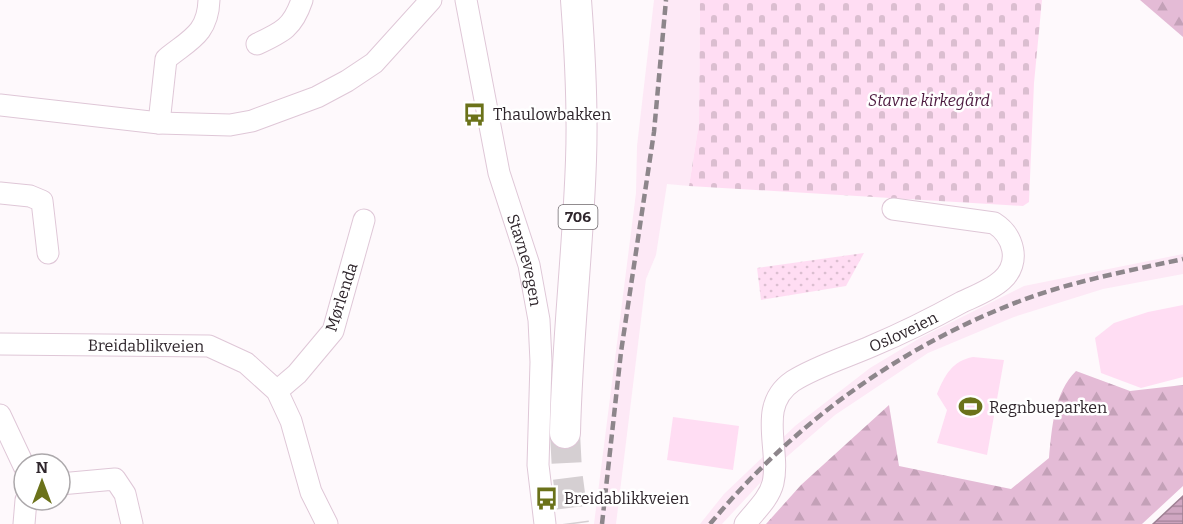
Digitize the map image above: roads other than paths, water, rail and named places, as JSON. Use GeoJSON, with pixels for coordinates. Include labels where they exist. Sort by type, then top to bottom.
{"type":"FeatureCollection","features":[{"type":"Feature","properties":{"kind":"highway","name":"706"},"geometry":{"type":"LineString","coordinates":[[565,433],[566,380],[581,158],[576,0]]}},
{"type":"Feature","properties":{"kind":"street"},"geometry":{"type":"LineString","coordinates":[[159,123],[166,59],[187,44],[204,26],[209,0]]}},
{"type":"Feature","properties":{"kind":"street"},"geometry":{"type":"LineString","coordinates":[[257,44],[276,36],[296,20],[302,0]]}},
{"type":"Feature","properties":{"kind":"street"},"geometry":{"type":"LineString","coordinates":[[0,105],[159,123],[230,125],[279,112],[317,97],[374,63],[431,0]]}},
{"type":"Feature","properties":{"kind":"street","name":"Stavnevegen"},"geometry":{"type":"LineString","coordinates":[[466,0],[499,173],[529,265],[539,320],[541,362],[538,465],[544,524]]}},
{"type":"Feature","properties":{"kind":"street"},"geometry":{"type":"LineString","coordinates":[[0,193],[30,196],[42,201],[48,253]]}},
{"type":"Feature","properties":{"kind":"street","name":"Osloveien"},"geometry":{"type":"LineString","coordinates":[[745,524],[769,494],[773,483],[775,467],[771,421],[785,388],[804,376],[908,331],[989,289],[1008,274],[1012,243],[1005,231],[994,223],[893,209]]}},
{"type":"Feature","properties":{"kind":"street","name":"Mørlenda"},"geometry":{"type":"LineString","coordinates":[[277,391],[297,374],[333,331],[364,220]]}},
{"type":"Feature","properties":{"kind":"street","name":"Breidablikveien"},"geometry":{"type":"LineString","coordinates":[[0,344],[208,346],[246,363],[277,391],[291,421],[311,492],[327,524]]}},
{"type":"Feature","properties":{"kind":"street"},"geometry":{"type":"LineString","coordinates":[[0,415],[17,452]]}},
{"type":"Feature","properties":{"kind":"street"},"geometry":{"type":"LineString","coordinates":[[72,483],[115,479],[124,494],[132,524]]}},
{"type":"Feature","properties":{"kind":"tunnel"},"geometry":{"type":"LineString","coordinates":[[565,433],[574,524]]}},
{"type":"Feature","properties":{"kind":"railway"},"geometry":{"type":"LineString","coordinates":[[602,524],[621,352],[654,132],[666,0]]}},
{"type":"Feature","properties":{"kind":"railway"},"geometry":{"type":"LineString","coordinates":[[710,524],[776,453],[813,422],[851,392],[932,341],[975,320],[1040,294],[1101,277],[1183,259]]}},
{"type":"Feature","properties":{"kind":"place","name":"Thaulowbakken"},"geometry":{"type":"Point","coordinates":[475,114]}},
{"type":"Feature","properties":{"kind":"place","name":"Regnbueparken"},"geometry":{"type":"Point","coordinates":[971,407]}},
{"type":"Feature","properties":{"kind":"place","name":"Breidablikkveien"},"geometry":{"type":"Point","coordinates":[546,498]}},
{"type":"Feature","properties":{"kind":"park label","name":"Stavne kirkegård"},"geometry":{"type":"Point","coordinates":[929,100]}}]}
